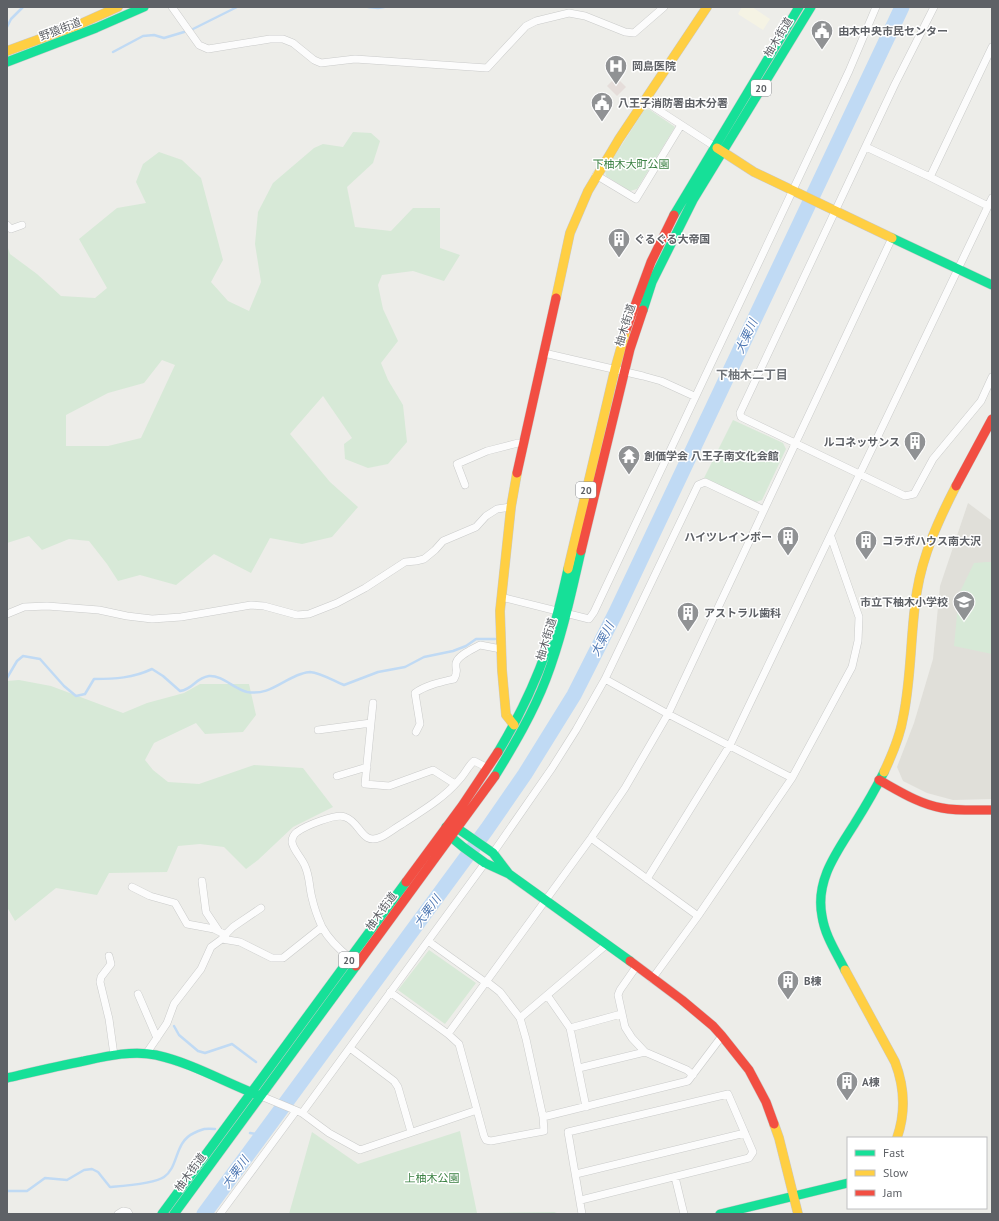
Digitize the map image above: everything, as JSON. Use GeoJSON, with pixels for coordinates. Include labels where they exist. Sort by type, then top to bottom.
{"type":"FeatureCollection","features":[{"type":"Feature","properties":{"kind":"main road","name":"野猿街道"},"geometry":{"type":"LineString","coordinates":[[7,52],[78,25],[118,7]]}},
{"type":"Feature","properties":{"kind":"main road","name":"野猿街道"},"geometry":{"type":"LineString","coordinates":[[7,62],[90,30],[144,7]]}},
{"type":"Feature","properties":{"kind":"main road"},"geometry":{"type":"LineString","coordinates":[[514,725],[506,715],[500,617],[510,507],[570,234],[578,210],[596,175],[644,100],[707,7]]}},
{"type":"Feature","properties":{"kind":"main road","name":"柚木街道"},"geometry":{"type":"LineString","coordinates":[[162,1214],[446,827],[488,768],[514,725],[538,672],[562,612],[635,331],[655,277],[718,149],[799,7]]}},
{"type":"Feature","properties":{"kind":"main road","name":"柚木街道"},"geometry":{"type":"LineString","coordinates":[[174,1214],[494,778],[524,728],[546,679],[560,638],[562,612],[615,369],[630,318],[654,257],[676,213],[811,7]]}},
{"type":"Feature","properties":{"kind":"main road"},"geometry":{"type":"LineString","coordinates":[[718,149],[754,172],[992,285]]}},
{"type":"Feature","properties":{"kind":"main road"},"geometry":{"type":"LineString","coordinates":[[896,1137],[904,1116],[904,1091],[902,1080],[892,1058],[830,942],[823,921],[820,903],[823,886],[829,867],[879,780],[892,754],[903,723],[914,610],[921,569],[937,525],[992,419]]}},
{"type":"Feature","properties":{"kind":"main road"},"geometry":{"type":"LineString","coordinates":[[879,780],[911,798],[934,806],[964,810],[992,810]]}},
{"type":"Feature","properties":{"kind":"main road"},"geometry":{"type":"LineString","coordinates":[[509,874],[489,851],[457,828],[446,827],[450,837],[482,861],[509,874],[546,900],[693,1009],[713,1026],[749,1070],[766,1102],[779,1138],[798,1214]]}},
{"type":"Feature","properties":{"kind":"main road"},"geometry":{"type":"LineString","coordinates":[[7,1078],[114,1055],[146,1054],[176,1062],[261,1096]]}},
{"type":"Feature","properties":{"kind":"main road"},"geometry":{"type":"LineString","coordinates":[[720,1214],[847,1182]]}},
{"type":"Feature","properties":{"kind":"street"},"geometry":{"type":"LineString","coordinates":[[172,7],[199,45],[208,49],[270,39],[283,39],[292,43],[314,60],[321,63],[355,59],[487,68],[526,26],[536,21],[569,14],[585,16],[625,32],[634,33],[664,7]]}},
{"type":"Feature","properties":{"kind":"street"},"geometry":{"type":"LineString","coordinates":[[501,597],[589,618],[594,612],[694,396],[795,192],[876,7]]}},
{"type":"Feature","properties":{"kind":"street"},"geometry":{"type":"LineString","coordinates":[[934,7],[740,413],[741,417],[905,496],[914,494],[933,459],[981,401],[992,377]]}},
{"type":"Feature","properties":{"kind":"street"},"geometry":{"type":"LineString","coordinates":[[930,177],[992,47]]}},
{"type":"Feature","properties":{"kind":"street"},"geometry":{"type":"LineString","coordinates":[[644,100],[718,149]]}},
{"type":"Feature","properties":{"kind":"street"},"geometry":{"type":"LineString","coordinates":[[596,175],[636,199],[681,125]]}},
{"type":"Feature","properties":{"kind":"street"},"geometry":{"type":"LineString","coordinates":[[866,147],[988,206]]}},
{"type":"Feature","properties":{"kind":"street"},"geometry":{"type":"LineString","coordinates":[[647,879],[730,745],[959,270],[992,198]]}},
{"type":"Feature","properties":{"kind":"street"},"geometry":{"type":"LineString","coordinates":[[7,225],[11,230],[22,226]]}},
{"type":"Feature","properties":{"kind":"street"},"geometry":{"type":"LineString","coordinates":[[448,1034],[626,788],[668,714],[892,238]]}},
{"type":"Feature","properties":{"kind":"street"},"geometry":{"type":"LineString","coordinates":[[544,353],[661,381],[694,396]]}},
{"type":"Feature","properties":{"kind":"street"},"geometry":{"type":"LineString","coordinates":[[465,485],[457,464],[487,451],[523,443]]}},
{"type":"Feature","properties":{"kind":"street"},"geometry":{"type":"LineString","coordinates":[[489,851],[552,768],[576,730],[605,679],[698,485],[705,482],[764,510]]}},
{"type":"Feature","properties":{"kind":"street"},"geometry":{"type":"LineString","coordinates":[[7,614],[24,607],[47,606],[98,610],[152,619],[181,617],[251,605],[264,606],[297,615],[309,614],[337,603],[365,588],[405,562],[416,562],[424,559],[443,541],[476,527],[486,516],[497,509],[510,507]]}},
{"type":"Feature","properties":{"kind":"street"},"geometry":{"type":"LineString","coordinates":[[652,979],[698,916],[792,778],[852,667],[858,640],[859,617],[831,537]]}},
{"type":"Feature","properties":{"kind":"street"},"geometry":{"type":"LineString","coordinates":[[416,732],[420,724],[415,693],[420,689],[439,682],[454,679],[458,672],[456,664],[459,658],[480,645],[502,649]]}},
{"type":"Feature","properties":{"kind":"street"},"geometry":{"type":"LineString","coordinates":[[605,679],[668,714],[792,778]]}},
{"type":"Feature","properties":{"kind":"street"},"geometry":{"type":"LineString","coordinates":[[373,703],[365,784],[389,786],[433,770],[455,784]]}},
{"type":"Feature","properties":{"kind":"street"},"geometry":{"type":"LineString","coordinates":[[318,730],[371,723]]}},
{"type":"Feature","properties":{"kind":"street"},"geometry":{"type":"LineString","coordinates":[[350,958],[322,927],[311,897],[309,876],[305,865],[292,844],[292,838],[296,832],[336,816],[345,817],[353,822],[366,838],[374,840],[382,837],[423,810],[455,784],[474,762],[488,768]]}},
{"type":"Feature","properties":{"kind":"street"},"geometry":{"type":"LineString","coordinates":[[337,776],[367,767]]}},
{"type":"Feature","properties":{"kind":"street"},"geometry":{"type":"LineString","coordinates":[[591,838],[698,916]]}},
{"type":"Feature","properties":{"kind":"street"},"geometry":{"type":"LineString","coordinates":[[220,1214],[297,1111],[350,1048],[428,940],[482,861]]}},
{"type":"Feature","properties":{"kind":"street"},"geometry":{"type":"LineString","coordinates":[[202,881],[206,912],[218,931],[224,937],[240,942],[272,958],[284,958],[322,927]]}},
{"type":"Feature","properties":{"kind":"street"},"geometry":{"type":"LineString","coordinates":[[132,887],[150,896],[175,903],[187,924],[218,931]]}},
{"type":"Feature","properties":{"kind":"street"},"geometry":{"type":"LineString","coordinates":[[146,1054],[167,1023],[174,1004],[202,969],[211,947],[224,937],[233,927],[261,908]]}},
{"type":"Feature","properties":{"kind":"street"},"geometry":{"type":"LineString","coordinates":[[390,992],[448,1034],[459,1044],[484,1138],[488,1142],[544,1131],[543,1117],[520,1018],[500,992],[428,940]]}},
{"type":"Feature","properties":{"kind":"street"},"geometry":{"type":"LineString","coordinates":[[520,1018],[606,945]]}},
{"type":"Feature","properties":{"kind":"street"},"geometry":{"type":"LineString","coordinates":[[109,956],[111,964],[101,977],[100,982],[114,1055]]}},
{"type":"Feature","properties":{"kind":"street"},"geometry":{"type":"LineString","coordinates":[[636,967],[618,995],[624,1027],[632,1038],[646,1052],[687,1070],[693,1075]]}},
{"type":"Feature","properties":{"kind":"street"},"geometry":{"type":"LineString","coordinates":[[138,994],[157,1038]]}},
{"type":"Feature","properties":{"kind":"street"},"geometry":{"type":"LineString","coordinates":[[547,995],[570,1028],[586,1107]]}},
{"type":"Feature","properties":{"kind":"street"},"geometry":{"type":"LineString","coordinates":[[570,1028],[621,1014]]}},
{"type":"Feature","properties":{"kind":"street"},"geometry":{"type":"LineString","coordinates":[[543,1117],[688,1081],[722,1036]]}},
{"type":"Feature","properties":{"kind":"street"},"geometry":{"type":"LineString","coordinates":[[350,1048],[394,1081],[398,1087],[411,1132]]}},
{"type":"Feature","properties":{"kind":"street"},"geometry":{"type":"LineString","coordinates":[[579,1068],[646,1052]]}},
{"type":"Feature","properties":{"kind":"street"},"geometry":{"type":"LineString","coordinates":[[580,1200],[750,1158],[753,1152],[728,1094],[568,1132],[582,1214]]}},
{"type":"Feature","properties":{"kind":"street"},"geometry":{"type":"LineString","coordinates":[[261,1096],[297,1111],[329,1133],[360,1150],[476,1110]]}},
{"type":"Feature","properties":{"kind":"street"},"geometry":{"type":"LineString","coordinates":[[576,1174],[745,1133]]}},
{"type":"Feature","properties":{"kind":"street"},"geometry":{"type":"LineString","coordinates":[[675,1177],[684,1214]]}},
{"type":"Feature","properties":{"kind":"street"},"geometry":{"type":"LineString","coordinates":[[118,1214],[123,1211],[130,1214]]}},
{"type":"Feature","properties":{"kind":"shaded area"},"geometry":{"type":"Polygon","coordinates":[[[742,7],[752,7],[770,19],[763,30],[738,14],[742,7]]]}},
{"type":"Feature","properties":{"kind":"shaded area","name":"岡島医院"},"geometry":{"type":"Polygon","coordinates":[[[616,77],[626,87],[617,96],[607,86],[616,77]]]}},
{"type":"Feature","properties":{"kind":"shaded area","name":"市立下柚木小学校"},"geometry":{"type":"Polygon","coordinates":[[[968,503],[992,521],[992,799],[953,800],[927,793],[903,781],[897,767],[914,723],[933,659],[940,586],[968,503]]]}},
{"type":"Feature","properties":{"kind":"green space","name":"下柚木大町公園"},"geometry":{"type":"Polygon","coordinates":[[[645,109],[650,110],[675,127],[637,189],[630,191],[606,176],[605,171],[645,109]]]}},
{"type":"Feature","properties":{"kind":"green space"},"geometry":{"type":"Polygon","coordinates":[[[353,132],[371,133],[380,141],[373,163],[347,187],[355,227],[391,231],[413,208],[440,208],[440,248],[460,255],[444,281],[413,271],[382,275],[378,285],[383,309],[398,341],[381,363],[388,380],[403,405],[407,442],[388,464],[368,468],[345,459],[344,444],[352,438],[323,396],[290,434],[330,482],[358,507],[332,537],[302,544],[270,538],[251,573],[214,554],[176,585],[140,575],[118,581],[89,541],[69,539],[42,550],[29,536],[7,543],[7,245],[10,254],[37,274],[61,296],[95,298],[107,288],[79,239],[117,208],[146,203],[136,182],[143,164],[159,152],[182,160],[201,178],[223,260],[211,282],[228,301],[249,311],[261,282],[255,244],[258,212],[273,183],[314,148],[323,144],[343,147],[353,132]],[[162,360],[144,383],[108,393],[66,415],[66,446],[108,446],[141,438],[175,365],[162,360]]]}},
{"type":"Feature","properties":{"kind":"green space"},"geometry":{"type":"Polygon","coordinates":[[[733,420],[783,443],[786,449],[762,500],[756,502],[704,478],[733,420]]]}},
{"type":"Feature","properties":{"kind":"green space"},"geometry":{"type":"Polygon","coordinates":[[[992,562],[992,654],[954,646],[959,594],[974,563],[992,562]]]}},
{"type":"Feature","properties":{"kind":"green space"},"geometry":{"type":"Polygon","coordinates":[[[19,680],[51,686],[123,713],[147,703],[184,693],[200,684],[249,684],[256,715],[243,732],[205,734],[196,723],[154,743],[145,760],[153,770],[168,782],[199,784],[254,765],[303,768],[333,807],[293,827],[258,860],[246,869],[224,847],[200,844],[178,846],[167,872],[109,873],[97,895],[56,888],[15,921],[7,907],[7,681],[19,680]]]}},
{"type":"Feature","properties":{"kind":"green space"},"geometry":{"type":"Polygon","coordinates":[[[429,950],[476,983],[445,1024],[398,990],[429,950]]]}},
{"type":"Feature","properties":{"kind":"green space","name":"上柚木公園"},"geometry":{"type":"Polygon","coordinates":[[[460,1131],[477,1213],[554,1212],[560,1214],[289,1214],[312,1132],[358,1164],[460,1131]]]}},
{"type":"Feature","properties":{"kind":"waterway"},"geometry":{"type":"LineString","coordinates":[[7,27],[11,19],[23,7]]}},
{"type":"Feature","properties":{"kind":"waterway"},"geometry":{"type":"LineString","coordinates":[[193,29],[237,7]]}},
{"type":"Feature","properties":{"kind":"waterway"},"geometry":{"type":"LineString","coordinates":[[368,7],[384,7]]}},
{"type":"Feature","properties":{"kind":"waterway","name":"大栗川"},"geometry":{"type":"LineString","coordinates":[[204,1214],[487,829],[525,774],[574,695],[616,612],[902,7]]}},
{"type":"Feature","properties":{"kind":"waterway"},"geometry":{"type":"LineString","coordinates":[[113,52],[143,36],[154,35],[164,38],[184,32]]}},
{"type":"Feature","properties":{"kind":"waterway"},"geometry":{"type":"LineString","coordinates":[[7,678],[17,661],[23,656],[40,659],[64,686],[76,696],[85,694],[94,679],[124,677],[152,669],[163,676],[180,691],[185,690],[204,677],[214,676],[237,688],[255,693],[269,690],[294,677],[309,672],[323,675],[344,685],[378,672],[405,667],[424,657],[453,651],[466,646],[476,639],[495,639]]}},
{"type":"Feature","properties":{"kind":"waterway"},"geometry":{"type":"LineString","coordinates":[[174,1026],[179,1035],[198,1051],[205,1053],[232,1044],[256,1062]]}},
{"type":"Feature","properties":{"kind":"waterway"},"geometry":{"type":"LineString","coordinates":[[7,1191],[27,1191],[45,1178],[67,1180],[84,1170],[92,1169],[98,1172],[110,1187],[153,1181],[164,1177],[169,1173],[183,1142],[188,1137],[202,1130],[215,1129]]}},
{"type":"Feature","properties":{"kind":"waterway"},"geometry":{"type":"LineString","coordinates":[[250,1133],[261,1135]]}},
{"type":"Feature","properties":{"kind":"traffic: fast"},"geometry":{"type":"LineString","coordinates":[[7,62],[96,28],[144,7]]}},
{"type":"Feature","properties":{"kind":"traffic: fast"},"geometry":{"type":"LineString","coordinates":[[674,215],[799,7]]}},
{"type":"Feature","properties":{"kind":"traffic: fast"},"geometry":{"type":"LineString","coordinates":[[643,310],[652,282],[693,200],[811,7]]}},
{"type":"Feature","properties":{"kind":"traffic: fast"},"geometry":{"type":"LineString","coordinates":[[892,238],[992,285]]}},
{"type":"Feature","properties":{"kind":"traffic: fast"},"geometry":{"type":"LineString","coordinates":[[495,776],[516,741],[546,679],[570,599],[581,551]]}},
{"type":"Feature","properties":{"kind":"traffic: fast"},"geometry":{"type":"LineString","coordinates":[[498,752],[525,702],[542,663],[556,619],[568,569]]}},
{"type":"Feature","properties":{"kind":"traffic: fast"},"geometry":{"type":"LineString","coordinates":[[845,970],[831,944],[823,923],[821,903],[822,890],[829,867],[884,772]]}},
{"type":"Feature","properties":{"kind":"traffic: fast"},"geometry":{"type":"LineString","coordinates":[[509,874],[493,853],[457,828],[446,827],[451,837],[463,847],[485,863],[509,874],[630,961]]}},
{"type":"Feature","properties":{"kind":"traffic: fast"},"geometry":{"type":"LineString","coordinates":[[162,1214],[406,882]]}},
{"type":"Feature","properties":{"kind":"traffic: fast"},"geometry":{"type":"LineString","coordinates":[[174,1214],[356,966]]}},
{"type":"Feature","properties":{"kind":"traffic: fast"},"geometry":{"type":"LineString","coordinates":[[7,1078],[111,1056],[138,1053],[169,1058],[258,1095]]}},
{"type":"Feature","properties":{"kind":"traffic: fast"},"geometry":{"type":"LineString","coordinates":[[720,1214],[847,1183]]}},
{"type":"Feature","properties":{"kind":"traffic: slow"},"geometry":{"type":"LineString","coordinates":[[7,51],[78,25],[118,7]]}},
{"type":"Feature","properties":{"kind":"traffic: slow"},"geometry":{"type":"LineString","coordinates":[[556,298],[570,233],[588,191],[619,139],[707,7]]}},
{"type":"Feature","properties":{"kind":"traffic: slow"},"geometry":{"type":"LineString","coordinates":[[717,148],[754,172],[892,238]]}},
{"type":"Feature","properties":{"kind":"traffic: slow"},"geometry":{"type":"LineString","coordinates":[[568,569],[615,369],[626,330]]}},
{"type":"Feature","properties":{"kind":"traffic: slow"},"geometry":{"type":"LineString","coordinates":[[514,725],[506,715],[502,670],[500,611],[511,507],[517,473]]}},
{"type":"Feature","properties":{"kind":"traffic: slow"},"geometry":{"type":"LineString","coordinates":[[884,772],[898,739],[902,725],[910,670],[917,591],[923,564],[932,537],[956,486]]}},
{"type":"Feature","properties":{"kind":"traffic: slow"},"geometry":{"type":"LineString","coordinates":[[845,970],[895,1062],[901,1081],[903,1109],[897,1137]]}},
{"type":"Feature","properties":{"kind":"traffic: slow"},"geometry":{"type":"LineString","coordinates":[[774,1124],[779,1138],[798,1214]]}},
{"type":"Feature","properties":{"kind":"traffic: jam"},"geometry":{"type":"LineString","coordinates":[[626,330],[651,262],[674,215]]}},
{"type":"Feature","properties":{"kind":"traffic: jam"},"geometry":{"type":"LineString","coordinates":[[517,473],[556,298]]}},
{"type":"Feature","properties":{"kind":"traffic: jam"},"geometry":{"type":"LineString","coordinates":[[581,551],[630,349],[643,310]]}},
{"type":"Feature","properties":{"kind":"traffic: jam"},"geometry":{"type":"LineString","coordinates":[[956,486],[992,419]]}},
{"type":"Feature","properties":{"kind":"traffic: jam"},"geometry":{"type":"LineString","coordinates":[[406,882],[462,806],[498,752]]}},
{"type":"Feature","properties":{"kind":"traffic: jam"},"geometry":{"type":"LineString","coordinates":[[356,966],[495,776]]}},
{"type":"Feature","properties":{"kind":"traffic: jam"},"geometry":{"type":"LineString","coordinates":[[879,780],[909,797],[934,806],[954,810],[992,810]]}},
{"type":"Feature","properties":{"kind":"traffic: jam"},"geometry":{"type":"LineString","coordinates":[[630,961],[682,1000],[713,1026],[722,1036],[749,1070],[766,1102],[774,1124]]}},
{"type":"Feature","properties":{"kind":"place","name":"由木中央市民センター"},"geometry":{"type":"Point","coordinates":[822,50]}},
{"type":"Feature","properties":{"kind":"place","name":"岡島医院"},"geometry":{"type":"Point","coordinates":[616,86]}},
{"type":"Feature","properties":{"kind":"place","name":"八王子消防署由木分署"},"geometry":{"type":"Point","coordinates":[602,122]}},
{"type":"Feature","properties":{"kind":"place","name":"ぐるぐる大帝国"},"geometry":{"type":"Point","coordinates":[619,258]}},
{"type":"Feature","properties":{"kind":"place","name":"ルコネッサンス"},"geometry":{"type":"Point","coordinates":[915,462]}},
{"type":"Feature","properties":{"kind":"place","name":"創価学会 八王子南文化会館"},"geometry":{"type":"Point","coordinates":[629,476]}},
{"type":"Feature","properties":{"kind":"place","name":"ハイツレインボー"},"geometry":{"type":"Point","coordinates":[788,556]}},
{"type":"Feature","properties":{"kind":"place","name":"コラボハウス南大沢"},"geometry":{"type":"Point","coordinates":[866,560]}},
{"type":"Feature","properties":{"kind":"place","name":"市立下柚木小学校"},"geometry":{"type":"Point","coordinates":[964,622]}},
{"type":"Feature","properties":{"kind":"place","name":"アストラル歯科"},"geometry":{"type":"Point","coordinates":[688,632]}},
{"type":"Feature","properties":{"kind":"place","name":"B棟"},"geometry":{"type":"Point","coordinates":[788,1000]}},
{"type":"Feature","properties":{"kind":"place","name":"A棟"},"geometry":{"type":"Point","coordinates":[847,1102]}},
{"type":"Feature","properties":{"kind":"district","name":"下柚木二丁目"},"geometry":{"type":"Point","coordinates":[752,374]}}]}
